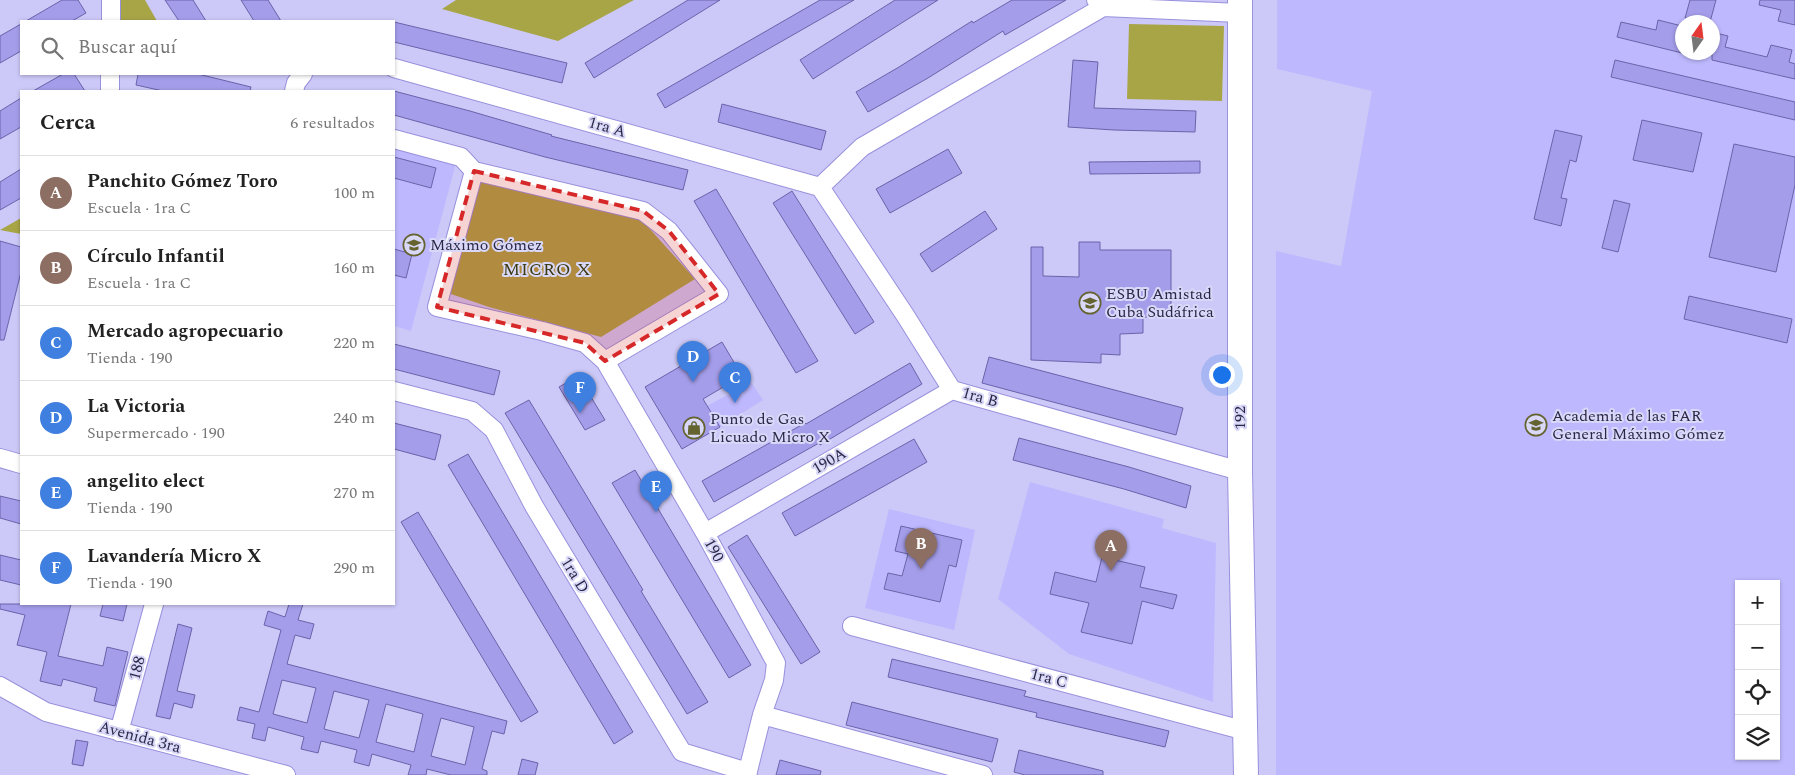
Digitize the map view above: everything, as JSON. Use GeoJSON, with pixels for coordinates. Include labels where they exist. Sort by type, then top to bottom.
{"type":"FeatureCollection","features":[{"type":"Feature","properties":{"kind":"street"},"geometry":{"type":"LineString","coordinates":[[111,0],[111,20]]}},
{"type":"Feature","properties":{"kind":"street"},"geometry":{"type":"LineString","coordinates":[[820,187],[862,147],[1100,4],[1240,6]]}},
{"type":"Feature","properties":{"kind":"street","name":"192"},"geometry":{"type":"LineString","coordinates":[[1240,6],[1240,470],[1246,775]]}},
{"type":"Feature","properties":{"kind":"street","name":"1ra A"},"geometry":{"type":"LineString","coordinates":[[395,68],[820,187]]}},
{"type":"Feature","properties":{"kind":"street"},"geometry":{"type":"LineString","coordinates":[[110,75],[110,90]]}},
{"type":"Feature","properties":{"kind":"street"},"geometry":{"type":"LineString","coordinates":[[294,90],[296,83],[302,75]]}},
{"type":"Feature","properties":{"kind":"street"},"geometry":{"type":"LineString","coordinates":[[395,139],[461,157],[474,171],[642,211],[669,231],[719,294],[605,361]]}},
{"type":"Feature","properties":{"kind":"street","name":"190"},"geometry":{"type":"LineString","coordinates":[[474,171],[437,307],[585,343],[605,361],[705,533],[776,663],[774,680],[762,715],[747,773]]}},
{"type":"Feature","properties":{"kind":"street","name":"1ra B"},"geometry":{"type":"LineString","coordinates":[[820,187],[952,390],[1240,470]]}},
{"type":"Feature","properties":{"kind":"street","name":"190A"},"geometry":{"type":"LineString","coordinates":[[705,533],[952,390]]}},
{"type":"Feature","properties":{"kind":"street","name":"1ra D"},"geometry":{"type":"LineString","coordinates":[[395,391],[472,411],[494,430],[534,506],[682,752],[747,773]]}},
{"type":"Feature","properties":{"kind":"street"},"geometry":{"type":"LineString","coordinates":[[0,458],[20,464]]}},
{"type":"Feature","properties":{"kind":"street","name":"188"},"geometry":{"type":"LineString","coordinates":[[120,732],[154,605]]}},
{"type":"Feature","properties":{"kind":"street","name":"1ra C"},"geometry":{"type":"LineString","coordinates":[[852,626],[1246,731]]}},
{"type":"Feature","properties":{"kind":"street","name":"Avenida 3ra"},"geometry":{"type":"LineString","coordinates":[[0,686],[46,712],[286,775]]}},
{"type":"Feature","properties":{"kind":"street"},"geometry":{"type":"LineString","coordinates":[[762,715],[983,775]]}},
{"type":"Feature","properties":{"kind":"highlighted area"},"geometry":{"type":"Polygon","coordinates":[[[474,171],[643,211],[669,231],[719,294],[605,361],[585,343],[437,307],[474,171]]]}},
{"type":"Feature","properties":{"kind":"shaded area"},"geometry":{"type":"Polygon","coordinates":[[[111,0],[145,0],[156,20],[111,20],[111,0]]]}},
{"type":"Feature","properties":{"kind":"shaded area"},"geometry":{"type":"Polygon","coordinates":[[[456,0],[634,0],[558,41],[442,9],[456,0]]]}},
{"type":"Feature","properties":{"kind":"shaded area","name":"Academia de las FAR General Máximo Gómez"},"geometry":{"type":"Polygon","coordinates":[[[1277,0],[1795,0],[1795,775],[1276,775],[1276,251],[1341,266],[1372,91],[1277,69],[1277,0]]]}},
{"type":"Feature","properties":{"kind":"shaded area"},"geometry":{"type":"Polygon","coordinates":[[[1129,24],[1224,26],[1222,101],[1127,99],[1129,24]]]}},
{"type":"Feature","properties":{"kind":"shaded area","name":"Máximo Gómez"},"geometry":{"type":"Polygon","coordinates":[[[395,147],[456,163],[411,331],[395,326],[395,147]]]}},
{"type":"Feature","properties":{"kind":"shaded area"},"geometry":{"type":"Polygon","coordinates":[[[479,180],[639,217],[695,279],[601,337],[489,307],[448,293],[479,180]]]}},
{"type":"Feature","properties":{"kind":"shaded area"},"geometry":{"type":"Polygon","coordinates":[[[20,219],[20,234],[0,230],[20,219]]]}},
{"type":"Feature","properties":{"kind":"shaded area"},"geometry":{"type":"Polygon","coordinates":[[[751,382],[763,400],[720,427],[707,406],[751,382]]]}},
{"type":"Feature","properties":{"kind":"shaded area"},"geometry":{"type":"Polygon","coordinates":[[[1030,482],[1164,519],[1162,528],[1216,543],[1213,702],[1069,654],[998,599],[1030,482]]]}},
{"type":"Feature","properties":{"kind":"shaded area"},"geometry":{"type":"Polygon","coordinates":[[[889,509],[975,530],[954,630],[865,608],[889,509]]]}},
{"type":"Feature","properties":{"kind":"building"},"geometry":{"type":"Polygon","coordinates":[[[62,0],[78,0],[86,13],[74,20],[28,20],[62,0]]]}},
{"type":"Feature","properties":{"kind":"building"},"geometry":{"type":"Polygon","coordinates":[[[165,0],[193,0],[205,20],[178,20],[165,0]]]}},
{"type":"Feature","properties":{"kind":"building"},"geometry":{"type":"Polygon","coordinates":[[[241,0],[268,0],[280,20],[253,20],[241,0]]]}},
{"type":"Feature","properties":{"kind":"building"},"geometry":{"type":"Polygon","coordinates":[[[688,0],[720,0],[594,78],[585,63],[688,0]]]}},
{"type":"Feature","properties":{"kind":"building"},"geometry":{"type":"Polygon","coordinates":[[[820,0],[854,0],[665,108],[657,94],[820,0]]]}},
{"type":"Feature","properties":{"kind":"building"},"geometry":{"type":"Polygon","coordinates":[[[895,0],[938,0],[813,79],[800,60],[895,0]]]}},
{"type":"Feature","properties":{"kind":"building"},"geometry":{"type":"Polygon","coordinates":[[[1012,0],[1066,0],[1005,35],[1003,31],[928,78],[868,112],[856,92],[972,21],[973,23],[1012,0]]]}},
{"type":"Feature","properties":{"kind":"building"},"geometry":{"type":"Polygon","coordinates":[[[1690,0],[1716,0],[1712,15],[1686,15],[1690,0]]]}},
{"type":"Feature","properties":{"kind":"building"},"geometry":{"type":"Polygon","coordinates":[[[1760,0],[1795,0],[1795,25],[1778,21],[1781,10],[1759,5],[1760,0]]]}},
{"type":"Feature","properties":{"kind":"building"},"geometry":{"type":"Polygon","coordinates":[[[1658,20],[1675,24],[1675,51],[1617,37],[1621,22],[1656,30],[1658,20]]]}},
{"type":"Feature","properties":{"kind":"building"},"geometry":{"type":"Polygon","coordinates":[[[395,22],[567,63],[562,83],[395,42],[395,22]]]}},
{"type":"Feature","properties":{"kind":"building"},"geometry":{"type":"Polygon","coordinates":[[[20,25],[20,52],[0,63],[0,36],[20,25]]]}},
{"type":"Feature","properties":{"kind":"building"},"geometry":{"type":"Polygon","coordinates":[[[1720,34],[1728,36],[1725,47],[1767,57],[1771,45],[1792,50],[1789,62],[1795,64],[1795,79],[1712,60],[1720,60],[1720,34]]]}},
{"type":"Feature","properties":{"kind":"building"},"geometry":{"type":"Polygon","coordinates":[[[1073,60],[1098,62],[1094,108],[1196,111],[1195,132],[1068,127],[1073,60]]]}},
{"type":"Feature","properties":{"kind":"building"},"geometry":{"type":"Polygon","coordinates":[[[1615,60],[1795,102],[1795,120],[1611,77],[1615,60]]]}},
{"type":"Feature","properties":{"kind":"building"},"geometry":{"type":"Polygon","coordinates":[[[61,75],[75,75],[84,90],[35,90],[61,75]]]}},
{"type":"Feature","properties":{"kind":"building"},"geometry":{"type":"Polygon","coordinates":[[[138,75],[202,75],[251,87],[250,90],[158,90],[136,85],[138,75]]]}},
{"type":"Feature","properties":{"kind":"building"},"geometry":{"type":"Polygon","coordinates":[[[395,91],[470,111],[551,136],[688,170],[683,190],[545,157],[395,115],[395,91]]]}},
{"type":"Feature","properties":{"kind":"building"},"geometry":{"type":"Polygon","coordinates":[[[20,99],[20,128],[0,139],[0,111],[20,99]]]}},
{"type":"Feature","properties":{"kind":"building"},"geometry":{"type":"Polygon","coordinates":[[[722,104],[826,131],[821,150],[718,122],[722,104]]]}},
{"type":"Feature","properties":{"kind":"building"},"geometry":{"type":"Polygon","coordinates":[[[1642,120],[1702,133],[1693,172],[1633,160],[1642,120]]]}},
{"type":"Feature","properties":{"kind":"building"},"geometry":{"type":"Polygon","coordinates":[[[1555,130],[1582,136],[1576,162],[1570,160],[1561,198],[1567,199],[1561,226],[1534,219],[1555,130]]]}},
{"type":"Feature","properties":{"kind":"building"},"geometry":{"type":"Polygon","coordinates":[[[1734,144],[1795,157],[1795,185],[1776,272],[1709,257],[1734,144]]]}},
{"type":"Feature","properties":{"kind":"building"},"geometry":{"type":"Polygon","coordinates":[[[948,149],[962,173],[890,213],[876,189],[948,149]]]}},
{"type":"Feature","properties":{"kind":"building"},"geometry":{"type":"Polygon","coordinates":[[[395,157],[436,168],[431,188],[395,178],[395,157]]]}},
{"type":"Feature","properties":{"kind":"building"},"geometry":{"type":"Polygon","coordinates":[[[1200,161],[1200,173],[1090,174],[1089,162],[1200,161]]]}},
{"type":"Feature","properties":{"kind":"building"},"geometry":{"type":"Polygon","coordinates":[[[20,170],[20,199],[0,210],[0,182],[20,170]]]}},
{"type":"Feature","properties":{"kind":"building"},"geometry":{"type":"Polygon","coordinates":[[[716,189],[818,361],[796,373],[694,201],[716,189]]]}},
{"type":"Feature","properties":{"kind":"building"},"geometry":{"type":"Polygon","coordinates":[[[792,191],[874,322],[855,334],[773,203],[792,191]]]}},
{"type":"Feature","properties":{"kind":"building"},"geometry":{"type":"Polygon","coordinates":[[[1614,200],[1630,204],[1618,252],[1602,248],[1614,200]]]}},
{"type":"Feature","properties":{"kind":"building"},"geometry":{"type":"Polygon","coordinates":[[[985,211],[997,229],[932,272],[920,254],[985,211]]]}},
{"type":"Feature","properties":{"kind":"building"},"geometry":{"type":"Polygon","coordinates":[[[0,241],[20,247],[20,276],[4,340],[0,340],[0,241]]]}},
{"type":"Feature","properties":{"kind":"building"},"geometry":{"type":"Polygon","coordinates":[[[1079,242],[1100,242],[1100,250],[1171,250],[1171,317],[1143,317],[1143,333],[1120,334],[1120,355],[1101,354],[1101,363],[1031,360],[1031,247],[1043,247],[1043,276],[1079,277],[1079,242]]]}},
{"type":"Feature","properties":{"kind":"building"},"geometry":{"type":"Polygon","coordinates":[[[395,249],[412,254],[406,278],[395,275],[395,249]]]}},
{"type":"Feature","properties":{"kind":"building"},"geometry":{"type":"Polygon","coordinates":[[[1689,296],[1792,319],[1787,343],[1684,319],[1689,296]]]}},
{"type":"Feature","properties":{"kind":"building"},"geometry":{"type":"Polygon","coordinates":[[[722,342],[742,376],[703,399],[720,427],[682,449],[645,387],[722,342]]]}},
{"type":"Feature","properties":{"kind":"building"},"geometry":{"type":"Polygon","coordinates":[[[395,344],[500,371],[494,395],[395,369],[395,344]]]}},
{"type":"Feature","properties":{"kind":"building"},"geometry":{"type":"Polygon","coordinates":[[[989,357],[1183,408],[1176,435],[982,383],[989,357]]]}},
{"type":"Feature","properties":{"kind":"building"},"geometry":{"type":"Polygon","coordinates":[[[910,363],[922,384],[820,445],[819,443],[714,502],[702,481],[806,424],[910,363]]]}},
{"type":"Feature","properties":{"kind":"building"},"geometry":{"type":"Polygon","coordinates":[[[578,376],[605,420],[585,430],[559,387],[578,376]]]}},
{"type":"Feature","properties":{"kind":"building"},"geometry":{"type":"Polygon","coordinates":[[[529,400],[708,702],[687,714],[505,413],[529,400]]]}},
{"type":"Feature","properties":{"kind":"building"},"geometry":{"type":"Polygon","coordinates":[[[395,423],[441,435],[435,460],[395,449],[395,423]]]}},
{"type":"Feature","properties":{"kind":"building"},"geometry":{"type":"Polygon","coordinates":[[[1019,438],[1129,467],[1191,486],[1186,508],[1124,489],[1013,460],[1019,438]]]}},
{"type":"Feature","properties":{"kind":"building"},"geometry":{"type":"Polygon","coordinates":[[[914,439],[927,462],[795,536],[782,513],[914,439]]]}},
{"type":"Feature","properties":{"kind":"building"},"geometry":{"type":"Polygon","coordinates":[[[468,454],[633,732],[614,744],[448,465],[468,454]]]}},
{"type":"Feature","properties":{"kind":"building"},"geometry":{"type":"Polygon","coordinates":[[[635,470],[751,665],[729,678],[612,483],[635,470]]]}},
{"type":"Feature","properties":{"kind":"building"},"geometry":{"type":"Polygon","coordinates":[[[0,496],[20,501],[20,524],[0,518],[0,496]]]}},
{"type":"Feature","properties":{"kind":"building"},"geometry":{"type":"Polygon","coordinates":[[[418,512],[538,712],[521,722],[401,522],[418,512]]]}},
{"type":"Feature","properties":{"kind":"building"},"geometry":{"type":"Polygon","coordinates":[[[901,526],[962,540],[956,567],[949,565],[940,602],[884,589],[888,573],[902,576],[908,554],[895,551],[901,526]]]}},
{"type":"Feature","properties":{"kind":"building"},"geometry":{"type":"Polygon","coordinates":[[[747,535],[820,652],[801,664],[728,547],[747,535]]]}},
{"type":"Feature","properties":{"kind":"building"},"geometry":{"type":"Polygon","coordinates":[[[0,555],[20,560],[20,585],[0,580],[0,555]]]}},
{"type":"Feature","properties":{"kind":"building"},"geometry":{"type":"Polygon","coordinates":[[[1102,557],[1145,567],[1140,587],[1177,595],[1173,609],[1142,601],[1132,644],[1081,632],[1089,603],[1050,594],[1055,572],[1096,582],[1102,557]]]}},
{"type":"Feature","properties":{"kind":"building"},"geometry":{"type":"Polygon","coordinates":[[[0,604],[71,605],[58,656],[103,666],[107,647],[128,652],[115,706],[94,701],[97,688],[63,679],[61,686],[40,681],[47,652],[17,645],[25,615],[0,609],[0,604]]]}},
{"type":"Feature","properties":{"kind":"building"},"geometry":{"type":"Polygon","coordinates":[[[103,605],[127,605],[123,621],[100,616],[103,605]]]}},
{"type":"Feature","properties":{"kind":"building"},"geometry":{"type":"Polygon","coordinates":[[[289,605],[303,605],[298,620],[314,624],[310,639],[295,635],[287,664],[507,721],[504,734],[492,731],[482,769],[487,771],[487,775],[451,775],[427,769],[426,775],[408,775],[411,765],[372,754],[369,766],[354,762],[357,750],[321,741],[318,753],[301,749],[304,737],[268,727],[265,741],[252,738],[255,724],[237,720],[240,707],[259,712],[281,630],[264,625],[268,611],[285,617],[289,605]],[[282,680],[273,714],[307,723],[316,688],[282,680]],[[334,691],[324,729],[359,738],[369,700],[334,691]],[[386,704],[376,742],[414,752],[423,714],[386,704]],[[441,718],[431,756],[465,765],[474,727],[441,718]]]}},
{"type":"Feature","properties":{"kind":"building"},"geometry":{"type":"Polygon","coordinates":[[[178,624],[192,628],[177,691],[195,695],[192,708],[174,703],[170,719],[156,716],[178,624]]]}},
{"type":"Feature","properties":{"kind":"building"},"geometry":{"type":"Polygon","coordinates":[[[892,659],[1026,691],[1024,696],[1169,731],[1165,747],[1036,717],[1037,713],[888,677],[892,659]]]}},
{"type":"Feature","properties":{"kind":"building"},"geometry":{"type":"Polygon","coordinates":[[[852,702],[998,739],[992,762],[846,725],[852,702]]]}},
{"type":"Feature","properties":{"kind":"building"},"geometry":{"type":"Polygon","coordinates":[[[76,740],[88,742],[83,766],[72,764],[76,740]]]}},
{"type":"Feature","properties":{"kind":"building"},"geometry":{"type":"Polygon","coordinates":[[[1019,750],[1103,771],[1103,775],[1025,775],[1014,772],[1019,750]]]}},
{"type":"Feature","properties":{"kind":"building"},"geometry":{"type":"Polygon","coordinates":[[[522,759],[538,763],[535,775],[518,775],[522,759]]]}},
{"type":"Feature","properties":{"kind":"building"},"geometry":{"type":"Polygon","coordinates":[[[780,760],[821,771],[820,775],[776,775],[780,760]]]}},
{"type":"Feature","properties":{"kind":"place","name":"Máximo Gómez"},"geometry":{"type":"Point","coordinates":[414,245]}},
{"type":"Feature","properties":{"kind":"place","name":"ESBU Amistad Cuba Sudáfrica"},"geometry":{"type":"Point","coordinates":[1090,303]}},
{"type":"Feature","properties":{"kind":"place","name":"La Victoria"},"geometry":{"type":"Point","coordinates":[693,382]}},
{"type":"Feature","properties":{"kind":"place","name":"Mercado agropecuario"},"geometry":{"type":"Point","coordinates":[735,403]}},
{"type":"Feature","properties":{"kind":"place","name":"Lavandería Micro X"},"geometry":{"type":"Point","coordinates":[580,413]}},
{"type":"Feature","properties":{"kind":"place","name":"Academia de las FAR General Máximo Gómez"},"geometry":{"type":"Point","coordinates":[1536,425]}},
{"type":"Feature","properties":{"kind":"place","name":"Punto de Gas Licuado Micro X"},"geometry":{"type":"Point","coordinates":[694,428]}},
{"type":"Feature","properties":{"kind":"place","name":"angelito elect"},"geometry":{"type":"Point","coordinates":[656,512]}},
{"type":"Feature","properties":{"kind":"place","name":"Círculo Infantil"},"geometry":{"type":"Point","coordinates":[921,569]}},
{"type":"Feature","properties":{"kind":"place","name":"Panchito Gómez Toro"},"geometry":{"type":"Point","coordinates":[1111,571]}},
{"type":"Feature","properties":{"kind":"district","name":"MICRO X"},"geometry":{"type":"Point","coordinates":[547,269]}}]}
